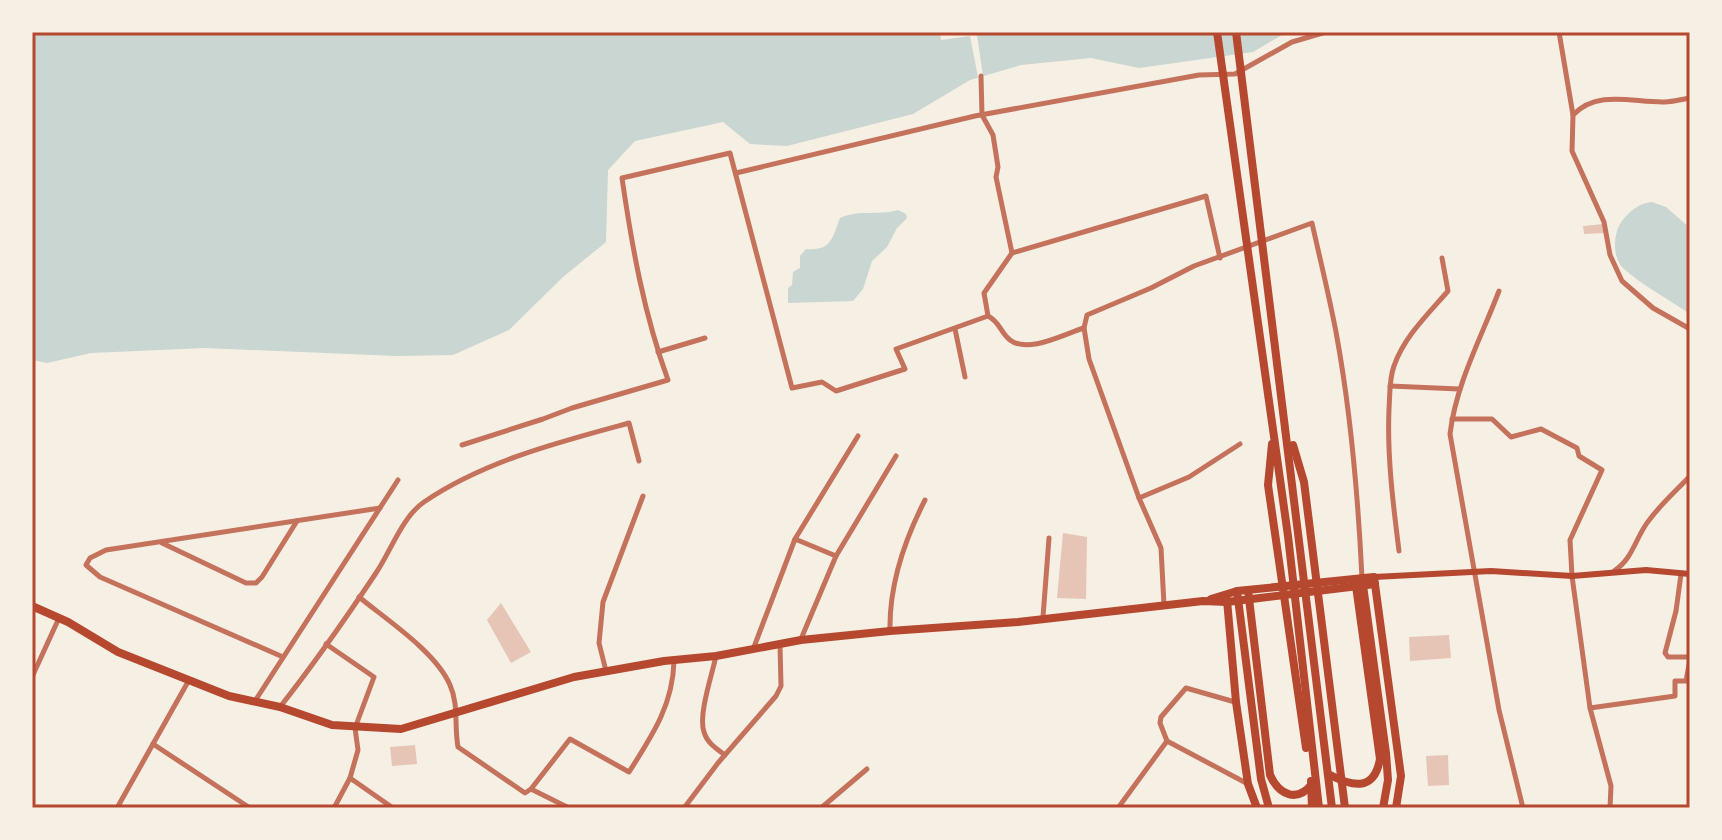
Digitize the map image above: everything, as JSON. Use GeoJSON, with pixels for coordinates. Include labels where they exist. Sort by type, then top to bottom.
{"type":"FeatureCollection","features":[{"type":"Feature","properties":{"kind":"highway"},"geometry":{"type":"LineString","coordinates":[[1217,32],[1273,426],[1312,780],[1312,808]]}},
{"type":"Feature","properties":{"kind":"highway"},"geometry":{"type":"LineString","coordinates":[[1236,32],[1332,808]]}},
{"type":"Feature","properties":{"kind":"highway"},"geometry":{"type":"LineString","coordinates":[[1286,424],[1304,482],[1345,808]]}},
{"type":"Feature","properties":{"kind":"highway"},"geometry":{"type":"LineString","coordinates":[[32,606],[59,617],[118,652],[229,696],[280,707],[332,725],[401,729],[574,677],[716,656],[754,647],[890,631],[1018,622],[1375,581],[1401,776],[1396,808]]}},
{"type":"Feature","properties":{"kind":"highway"},"geometry":{"type":"LineString","coordinates":[[1328,774],[1362,785],[1375,775],[1380,759],[1359,582]]}},
{"type":"Feature","properties":{"kind":"highway"},"geometry":{"type":"LineString","coordinates":[[1359,582],[1386,753],[1388,780],[1383,808]]}},
{"type":"Feature","properties":{"kind":"highway"},"geometry":{"type":"LineString","coordinates":[[1249,594],[1270,775],[1276,788],[1288,794],[1298,795],[1312,780]]}},
{"type":"Feature","properties":{"kind":"highway"},"geometry":{"type":"LineString","coordinates":[[1238,596],[1261,779],[1269,808]]}},
{"type":"Feature","properties":{"kind":"highway"},"geometry":{"type":"LineString","coordinates":[[1227,598],[1236,702],[1248,784],[1257,808]]}},
{"type":"Feature","properties":{"kind":"highway"},"geometry":{"type":"LineString","coordinates":[[1312,780],[1319,808]]}},
{"type":"Feature","properties":{"kind":"main road"},"geometry":{"type":"LineString","coordinates":[[1375,581],[1402,576],[1491,571],[1572,576],[1646,570],[1690,574]]}},
{"type":"Feature","properties":{"kind":"street"},"geometry":{"type":"LineString","coordinates":[[735,173],[982,115],[1199,75],[1235,74],[1292,42],[1326,32]]}},
{"type":"Feature","properties":{"kind":"street"},"geometry":{"type":"LineString","coordinates":[[1559,32],[1573,115],[1572,151],[1604,222],[1610,255],[1622,281],[1653,308],[1690,329]]}},
{"type":"Feature","properties":{"kind":"street"},"geometry":{"type":"LineString","coordinates":[[981,76],[982,115],[993,135],[998,167],[996,177],[1012,253]]}},
{"type":"Feature","properties":{"kind":"street"},"geometry":{"type":"LineString","coordinates":[[1573,115],[1580,107],[1604,99],[1663,102],[1690,98]]}},
{"type":"Feature","properties":{"kind":"street"},"geometry":{"type":"LineString","coordinates":[[462,445],[668,380],[633,256],[622,178],[730,153],[792,388],[822,382],[836,391],[905,369],[896,349],[988,316],[998,321],[1011,341],[1025,346],[1084,328]]}},
{"type":"Feature","properties":{"kind":"street"},"geometry":{"type":"LineString","coordinates":[[988,316],[984,293],[1012,253],[1206,196],[1220,258]]}},
{"type":"Feature","properties":{"kind":"street"},"geometry":{"type":"LineString","coordinates":[[1164,605],[1161,548],[1139,498],[1089,359],[1084,328],[1087,315],[1194,266],[1312,223],[1337,334],[1348,407],[1359,499],[1359,582]]}},
{"type":"Feature","properties":{"kind":"street"},"geometry":{"type":"LineString","coordinates":[[1399,551],[1390,474],[1390,386],[1394,367],[1405,345],[1448,291],[1442,258]]}},
{"type":"Feature","properties":{"kind":"street"},"geometry":{"type":"LineString","coordinates":[[1499,291],[1459,389],[1450,434],[1499,710],[1523,808]]}},
{"type":"Feature","properties":{"kind":"street"},"geometry":{"type":"LineString","coordinates":[[955,329],[965,377]]}},
{"type":"Feature","properties":{"kind":"street"},"geometry":{"type":"LineString","coordinates":[[658,352],[705,338]]}},
{"type":"Feature","properties":{"kind":"street"},"geometry":{"type":"LineString","coordinates":[[1390,386],[1459,389]]}},
{"type":"Feature","properties":{"kind":"street"},"geometry":{"type":"LineString","coordinates":[[1452,419],[1492,419],[1511,437],[1541,429],[1577,448],[1579,456],[1602,470],[1570,540],[1590,708],[1611,786],[1610,808]]}},
{"type":"Feature","properties":{"kind":"street"},"geometry":{"type":"LineString","coordinates":[[280,707],[359,597],[411,514],[423,502],[473,474],[551,445],[629,423],[639,461]]}},
{"type":"Feature","properties":{"kind":"street"},"geometry":{"type":"LineString","coordinates":[[754,647],[795,539],[858,436]]}},
{"type":"Feature","properties":{"kind":"street"},"geometry":{"type":"LineString","coordinates":[[1139,498],[1189,477],[1240,444]]}},
{"type":"Feature","properties":{"kind":"street"},"geometry":{"type":"LineString","coordinates":[[801,640],[836,556],[896,456]]}},
{"type":"Feature","properties":{"kind":"street"},"geometry":{"type":"LineString","coordinates":[[1614,571],[1629,561],[1637,538],[1651,517],[1690,476]]}},
{"type":"Feature","properties":{"kind":"street"},"geometry":{"type":"LineString","coordinates":[[254,701],[398,480]]}},
{"type":"Feature","properties":{"kind":"street"},"geometry":{"type":"LineString","coordinates":[[606,671],[599,643],[603,602],[643,496]]}},
{"type":"Feature","properties":{"kind":"street"},"geometry":{"type":"LineString","coordinates":[[890,631],[897,570],[910,529],[925,500]]}},
{"type":"Feature","properties":{"kind":"street"},"geometry":{"type":"LineString","coordinates":[[283,657],[100,577],[86,565],[90,558],[106,550],[380,508]]}},
{"type":"Feature","properties":{"kind":"street"},"geometry":{"type":"LineString","coordinates":[[161,543],[246,583],[256,583],[298,520]]}},
{"type":"Feature","properties":{"kind":"street"},"geometry":{"type":"LineString","coordinates":[[1043,617],[1049,538]]}},
{"type":"Feature","properties":{"kind":"street"},"geometry":{"type":"LineString","coordinates":[[795,539],[836,556]]}},
{"type":"Feature","properties":{"kind":"street"},"geometry":{"type":"LineString","coordinates":[[1590,708],[1675,696],[1675,681],[1686,681],[1690,658],[1668,657],[1665,653],[1676,611],[1681,574]]}},
{"type":"Feature","properties":{"kind":"street"},"geometry":{"type":"LineString","coordinates":[[359,597],[417,645],[450,684],[457,712],[455,733],[458,747],[525,793],[570,739],[629,772],[659,725],[673,685],[674,661]]}},
{"type":"Feature","properties":{"kind":"street"},"geometry":{"type":"LineString","coordinates":[[32,677],[59,617]]}},
{"type":"Feature","properties":{"kind":"street"},"geometry":{"type":"LineString","coordinates":[[326,644],[374,677],[355,728],[358,750],[350,778],[334,808]]}},
{"type":"Feature","properties":{"kind":"street"},"geometry":{"type":"LineString","coordinates":[[684,808],[776,696],[781,686],[780,644]]}},
{"type":"Feature","properties":{"kind":"street"},"geometry":{"type":"LineString","coordinates":[[716,656],[704,708],[703,730],[710,743],[725,755]]}},
{"type":"Feature","properties":{"kind":"street"},"geometry":{"type":"LineString","coordinates":[[117,808],[189,680]]}},
{"type":"Feature","properties":{"kind":"street"},"geometry":{"type":"LineString","coordinates":[[1236,702],[1186,688],[1161,717],[1160,723],[1167,741],[1248,784]]}},
{"type":"Feature","properties":{"kind":"street"},"geometry":{"type":"LineString","coordinates":[[1118,808],[1167,741]]}},
{"type":"Feature","properties":{"kind":"street"},"geometry":{"type":"LineString","coordinates":[[153,744],[250,808]]}},
{"type":"Feature","properties":{"kind":"street"},"geometry":{"type":"LineString","coordinates":[[821,808],[867,769]]}},
{"type":"Feature","properties":{"kind":"street"},"geometry":{"type":"LineString","coordinates":[[350,778],[393,808]]}},
{"type":"Feature","properties":{"kind":"street"},"geometry":{"type":"LineString","coordinates":[[531,789],[569,808]]}},
{"type":"Feature","properties":{"kind":"shaded area"},"geometry":{"type":"Polygon","coordinates":[[[32,32],[1287,32],[1253,52],[1139,68],[1091,58],[1021,65],[970,80],[913,114],[787,146],[750,144],[723,122],[635,141],[608,170],[606,242],[563,277],[509,330],[453,355],[397,356],[205,348],[91,353],[47,363],[32,360],[32,32]]]}},
{"type":"Feature","properties":{"kind":"shaded area"},"geometry":{"type":"Polygon","coordinates":[[[1652,202],[1666,207],[1690,228],[1690,314],[1630,274],[1617,258],[1615,238],[1622,221],[1635,208],[1652,202]]]}},
{"type":"Feature","properties":{"kind":"shaded area"},"geometry":{"type":"Polygon","coordinates":[[[898,210],[907,218],[897,228],[887,247],[872,261],[863,289],[853,301],[788,303],[788,288],[792,285],[793,272],[800,268],[800,256],[806,249],[821,248],[830,242],[840,218],[898,210]]]}},
{"type":"Feature","properties":{"kind":"pier"},"geometry":{"type":"Polygon","coordinates":[[[940,32],[991,32],[977,35],[983,76],[978,77],[970,36],[941,40],[940,32]]]}},
{"type":"Feature","properties":{"kind":"building"},"geometry":{"type":"Polygon","coordinates":[[[1603,224],[1605,233],[1584,234],[1583,226],[1603,224]]]}},
{"type":"Feature","properties":{"kind":"building"},"geometry":{"type":"Polygon","coordinates":[[[1063,533],[1087,537],[1086,599],[1057,598],[1063,533]]]}},
{"type":"Feature","properties":{"kind":"building"},"geometry":{"type":"Polygon","coordinates":[[[501,603],[531,652],[511,663],[487,620],[501,603]]]}},
{"type":"Feature","properties":{"kind":"building"},"geometry":{"type":"Polygon","coordinates":[[[1449,635],[1451,658],[1410,661],[1409,637],[1449,635]]]}},
{"type":"Feature","properties":{"kind":"building"},"geometry":{"type":"Polygon","coordinates":[[[415,745],[417,764],[392,766],[390,747],[415,745]]]}},
{"type":"Feature","properties":{"kind":"building"},"geometry":{"type":"Polygon","coordinates":[[[1448,755],[1449,785],[1428,786],[1426,756],[1448,755]]]}}]}
